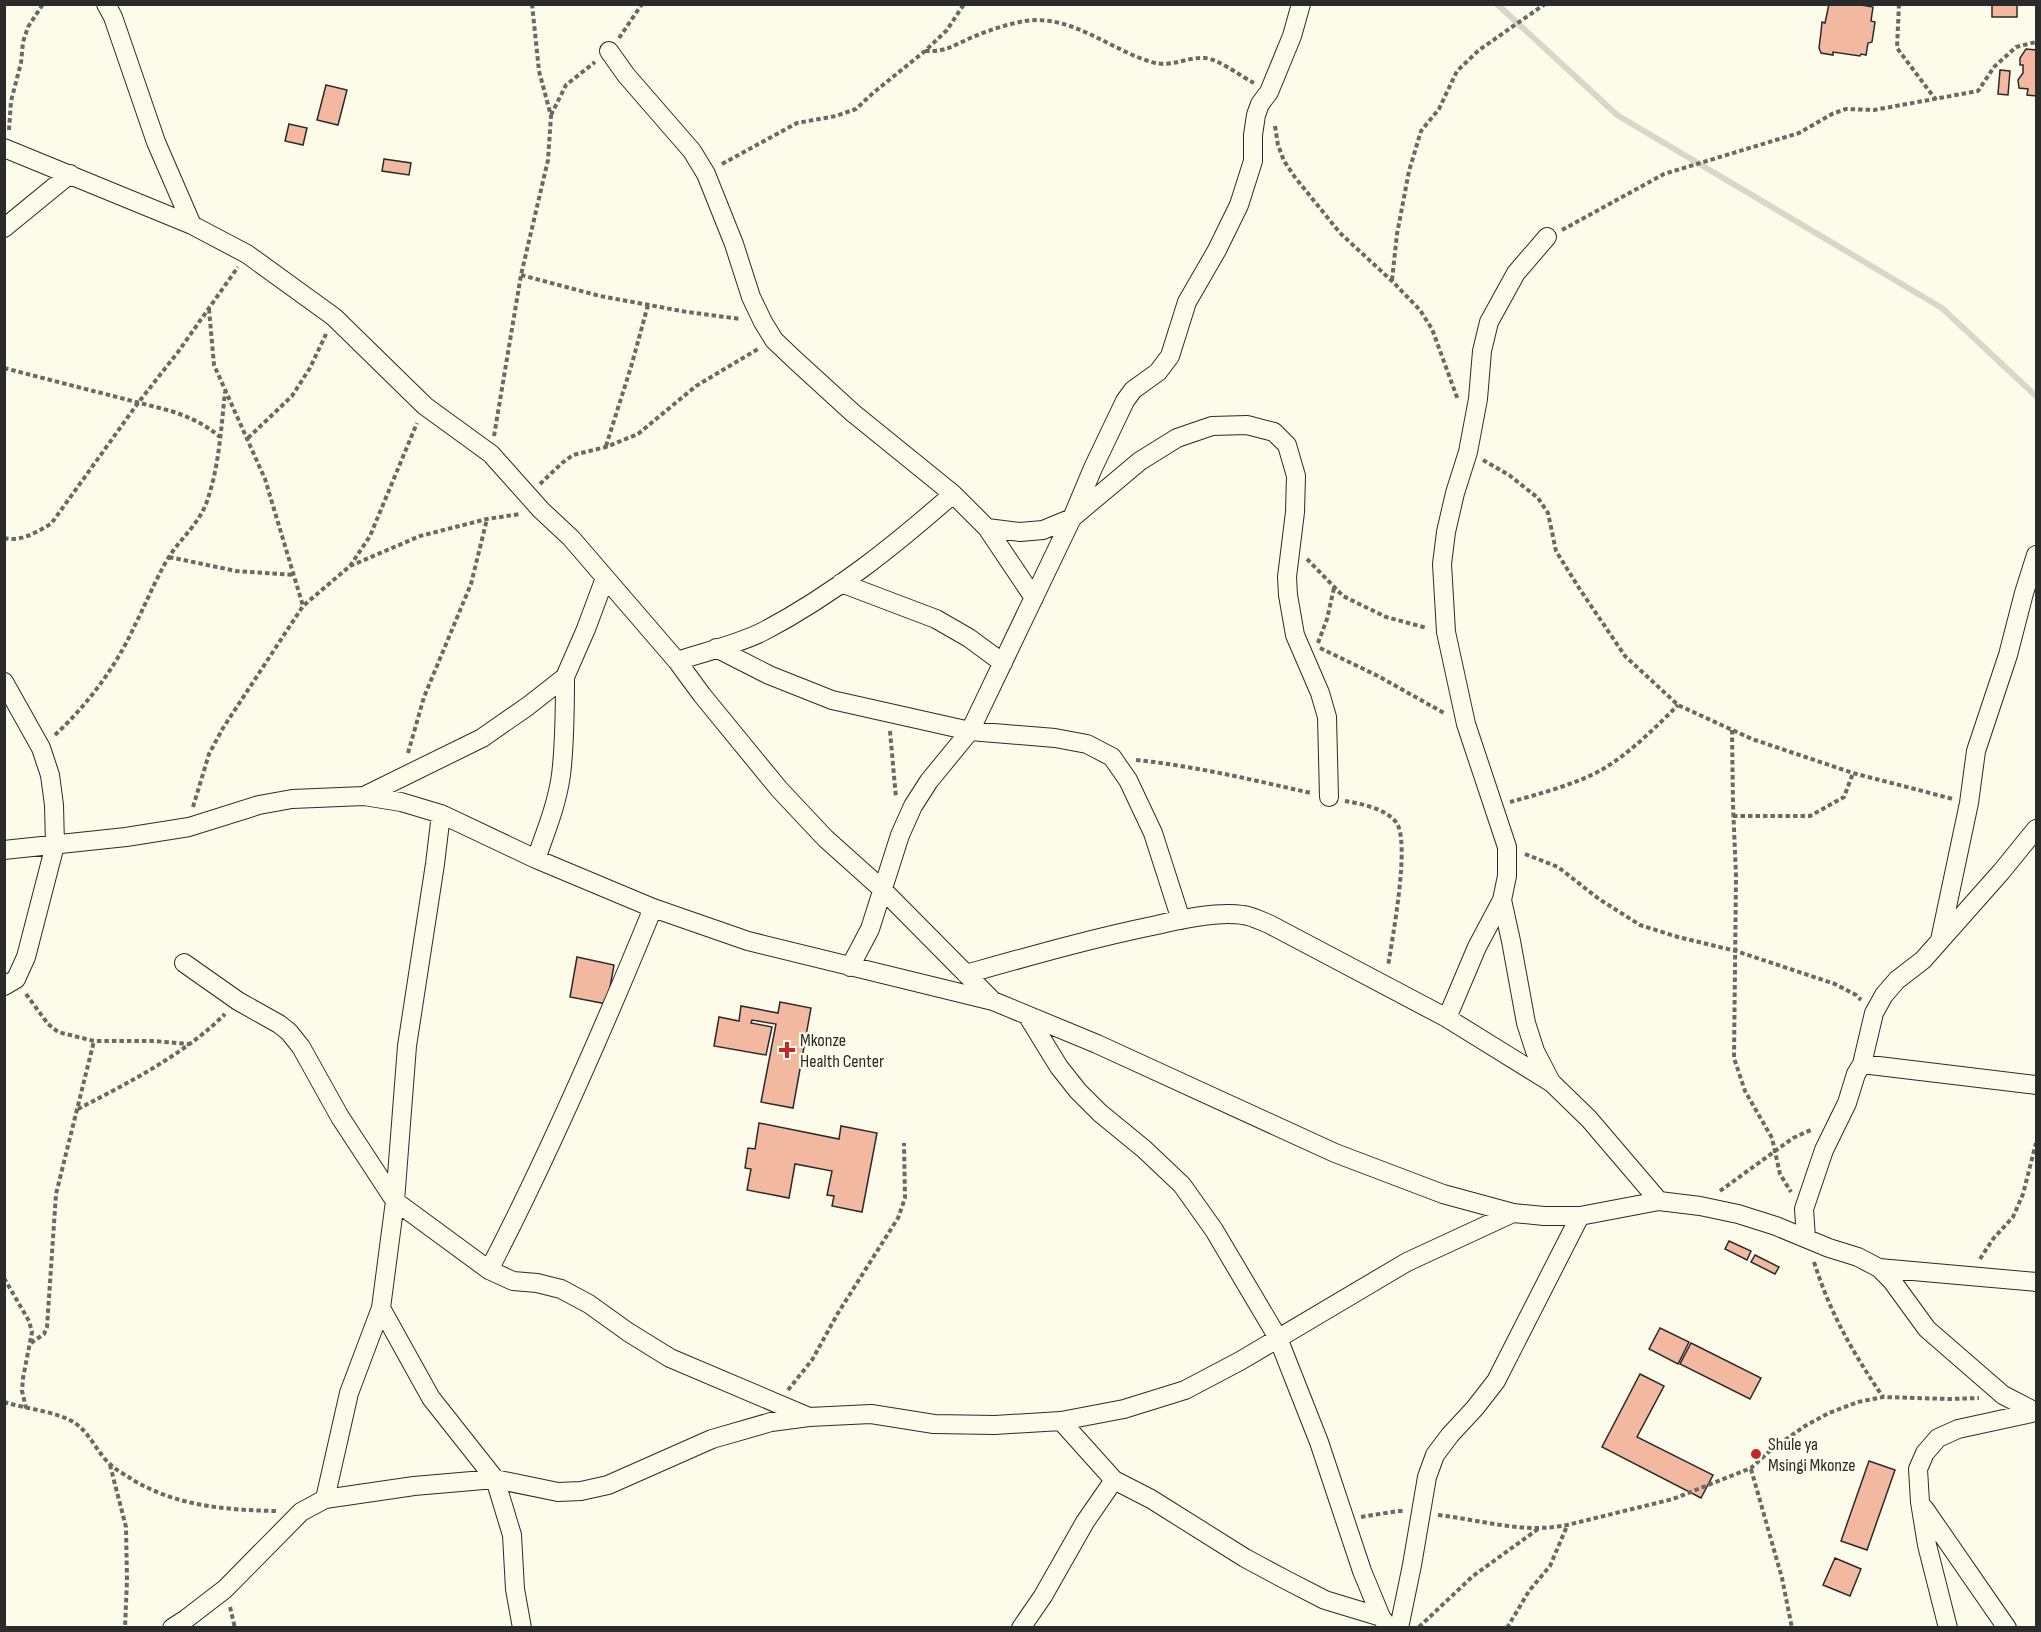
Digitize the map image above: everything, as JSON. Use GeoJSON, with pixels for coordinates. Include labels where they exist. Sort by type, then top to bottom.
{"type":"FeatureCollection","features":[{"type":"Feature","properties":{"kind":"street"},"geometry":{"type":"LineString","coordinates":[[106,4],[113,16],[156,142],[192,225]]}},
{"type":"Feature","properties":{"kind":"street"},"geometry":{"type":"LineString","coordinates":[[850,967],[870,929],[900,835],[913,806],[929,781],[970,731],[1125,401],[1133,390],[1158,372],[1170,356],[1187,302],[1239,206],[1253,161],[1256,115],[1260,104],[1269,92],[1292,36],[1301,4]]}},
{"type":"Feature","properties":{"kind":"street"},"geometry":{"type":"LineString","coordinates":[[609,51],[626,75],[692,151],[706,174],[734,244],[751,297],[774,340],[853,413],[953,494],[987,528],[1034,598]]}},
{"type":"Feature","properties":{"kind":"street"},"geometry":{"type":"LineString","coordinates":[[6,148],[192,225],[247,254],[334,317],[425,406],[491,454],[541,510],[571,538],[677,661],[778,789],[825,838],[883,890],[993,1001]]}},
{"type":"Feature","properties":{"kind":"street"},"geometry":{"type":"LineString","coordinates":[[4,228],[70,174]]}},
{"type":"Feature","properties":{"kind":"street"},"geometry":{"type":"LineString","coordinates":[[1447,1018],[1477,947],[1502,900],[1507,876],[1507,847],[1466,724],[1446,632],[1442,564],[1446,532],[1468,452],[1478,399],[1482,351],[1489,322],[1516,273],[1547,237]]}},
{"type":"Feature","properties":{"kind":"street"},"geometry":{"type":"LineString","coordinates":[[987,528],[1020,532],[1043,530],[1072,518],[1140,461],[1177,438],[1212,426],[1247,424],[1274,432],[1287,445],[1296,476],[1292,543],[1287,577],[1291,616],[1295,635],[1320,693],[1327,717],[1329,797]]}},
{"type":"Feature","properties":{"kind":"street"},"geometry":{"type":"LineString","coordinates":[[677,661],[762,632],[841,583],[901,540],[953,494]]}},
{"type":"Feature","properties":{"kind":"street"},"geometry":{"type":"LineString","coordinates":[[1939,942],[1969,803],[1976,751],[2008,655],[2024,593],[2037,555]]}},
{"type":"Feature","properties":{"kind":"street"},"geometry":{"type":"LineString","coordinates":[[536,859],[553,813],[561,775],[565,726],[565,677],[605,578]]}},
{"type":"Feature","properties":{"kind":"street"},"geometry":{"type":"LineString","coordinates":[[841,583],[936,619],[969,638],[1003,663]]}},
{"type":"Feature","properties":{"kind":"street"},"geometry":{"type":"LineString","coordinates":[[716,648],[769,675],[832,700],[970,731],[1055,738],[1087,744],[1112,757],[1128,780],[1153,833],[1181,920]]}},
{"type":"Feature","properties":{"kind":"street"},"geometry":{"type":"LineString","coordinates":[[364,796],[482,738],[565,677]]}},
{"type":"Feature","properties":{"kind":"street"},"geometry":{"type":"LineString","coordinates":[[4,682],[41,748],[50,775],[54,805],[55,845],[26,957],[10,982]]}},
{"type":"Feature","properties":{"kind":"street"},"geometry":{"type":"LineString","coordinates":[[4,850],[126,837],[189,827],[259,805],[292,799],[364,796],[401,802],[441,814],[536,859],[653,908],[748,941],[993,1001],[1152,1069],[1335,1153],[1443,1194],[1513,1213],[1580,1216],[1659,1201],[1700,1206],[1738,1214],[1858,1257],[1879,1268],[1892,1281],[1927,1329],[2003,1395],[2037,1412]]}},
{"type":"Feature","properties":{"kind":"street"},"geometry":{"type":"LineString","coordinates":[[325,1499],[349,1393],[381,1308],[395,1201],[407,1046],[441,814]]}},
{"type":"Feature","properties":{"kind":"street"},"geometry":{"type":"LineString","coordinates":[[1806,1238],[1804,1209],[1824,1150],[1847,1103],[1856,1074],[1862,1064],[1874,1013],[1884,995],[1897,980],[1923,960],[2037,829]]}},
{"type":"Feature","properties":{"kind":"street"},"geometry":{"type":"LineString","coordinates":[[1502,900],[1512,941],[1526,1023],[1535,1051],[1552,1083]]}},
{"type":"Feature","properties":{"kind":"street"},"geometry":{"type":"LineString","coordinates":[[489,1270],[595,1045],[653,908]]}},
{"type":"Feature","properties":{"kind":"street"},"geometry":{"type":"LineString","coordinates":[[966,974],[1071,945],[1181,920],[1244,915],[1269,924],[1447,1018],[1552,1083],[1589,1119],[1659,1201]]}},
{"type":"Feature","properties":{"kind":"street"},"geometry":{"type":"LineString","coordinates":[[184,963],[238,1001],[279,1024],[295,1040],[340,1117],[395,1201],[489,1270],[513,1281],[537,1283],[561,1289],[589,1304],[670,1358],[809,1417]]}},
{"type":"Feature","properties":{"kind":"street"},"geometry":{"type":"LineString","coordinates":[[1027,1015],[1059,1067],[1078,1091],[1182,1185],[1214,1230],[1278,1338],[1319,1442],[1362,1571],[1385,1622]]}},
{"type":"Feature","properties":{"kind":"street"},"geometry":{"type":"LineString","coordinates":[[1862,1064],[2037,1085]]}},
{"type":"Feature","properties":{"kind":"street"},"geometry":{"type":"LineString","coordinates":[[172,1628],[225,1589],[301,1512],[325,1499],[414,1486],[495,1479],[558,1492],[581,1491],[608,1485],[712,1439],[771,1422],[809,1417],[871,1414],[934,1424],[995,1425],[1061,1421],[1124,1409],[1185,1390],[1240,1361],[1407,1262],[1513,1213]]}},
{"type":"Feature","properties":{"kind":"street"},"geometry":{"type":"LineString","coordinates":[[1399,1628],[1413,1565],[1427,1477],[1435,1455],[1496,1381],[1580,1216]]}},
{"type":"Feature","properties":{"kind":"street"},"geometry":{"type":"LineString","coordinates":[[1879,1268],[2037,1282]]}},
{"type":"Feature","properties":{"kind":"street"},"geometry":{"type":"LineString","coordinates":[[381,1308],[431,1398],[495,1479],[512,1535],[515,1589],[522,1628]]}},
{"type":"Feature","properties":{"kind":"street"},"geometry":{"type":"LineString","coordinates":[[1948,1628],[1928,1545],[1920,1502],[1918,1469],[1925,1454],[1938,1438],[1958,1429],[2037,1412]]}},
{"type":"Feature","properties":{"kind":"street"},"geometry":{"type":"LineString","coordinates":[[1061,1421],[1114,1480],[1151,1499],[1245,1558],[1296,1585],[1325,1600],[1385,1622]]}},
{"type":"Feature","properties":{"kind":"street"},"geometry":{"type":"LineString","coordinates":[[1021,1628],[1114,1480]]}},
{"type":"Feature","properties":{"kind":"street"},"geometry":{"type":"LineString","coordinates":[[1920,1502],[2007,1628]]}},
{"type":"Feature","properties":{"kind":"path"},"geometry":{"type":"LineString","coordinates":[[6,148],[11,101],[21,63],[23,42],[28,27],[43,4]]}},
{"type":"Feature","properties":{"kind":"path"},"geometry":{"type":"LineString","coordinates":[[491,454],[521,275],[548,160],[551,116],[539,71],[532,4]]}},
{"type":"Feature","properties":{"kind":"path"},"geometry":{"type":"LineString","coordinates":[[706,174],[770,136],[797,123],[856,110],[947,30],[964,4]]}},
{"type":"Feature","properties":{"kind":"path"},"geometry":{"type":"LineString","coordinates":[[1392,281],[1409,171],[1421,131],[1439,110],[1457,71],[1479,50],[1545,4]]}},
{"type":"Feature","properties":{"kind":"path"},"geometry":{"type":"LineString","coordinates":[[1899,4],[1897,48],[1936,100]]}},
{"type":"Feature","properties":{"kind":"path"},"geometry":{"type":"LineString","coordinates":[[925,51],[940,52],[972,37],[1015,23],[1041,20],[1061,22],[1150,61],[1172,65],[1203,58],[1212,59],[1269,92]]}},
{"type":"Feature","properties":{"kind":"path"},"geometry":{"type":"LineString","coordinates":[[1547,237],[1664,174],[1799,133],[1832,114],[1846,109],[1874,111],[1978,91],[1994,67],[2016,47],[2037,42]]}},
{"type":"Feature","properties":{"kind":"path"},"geometry":{"type":"LineString","coordinates":[[1274,122],[1278,145],[1284,161],[1294,176],[1340,233],[1420,310],[1432,329],[1471,434]]}},
{"type":"Feature","properties":{"kind":"path"},"geometry":{"type":"LineString","coordinates":[[4,538],[14,540],[51,524],[247,254]]}},
{"type":"Feature","properties":{"kind":"path"},"geometry":{"type":"LineString","coordinates":[[521,275],[600,296],[763,322]]}},
{"type":"Feature","properties":{"kind":"path"},"geometry":{"type":"LineString","coordinates":[[606,447],[648,305]]}},
{"type":"Feature","properties":{"kind":"path"},"geometry":{"type":"LineString","coordinates":[[209,307],[214,365],[265,479],[303,606]]}},
{"type":"Feature","properties":{"kind":"path"},"geometry":{"type":"LineString","coordinates":[[248,438],[292,396],[310,368],[334,317]]}},
{"type":"Feature","properties":{"kind":"path"},"geometry":{"type":"LineString","coordinates":[[528,496],[573,455],[606,447],[638,434],[696,386],[774,340]]}},
{"type":"Feature","properties":{"kind":"path"},"geometry":{"type":"LineString","coordinates":[[4,368],[191,418],[209,428],[220,438]]}},
{"type":"Feature","properties":{"kind":"path"},"geometry":{"type":"LineString","coordinates":[[41,748],[78,714],[98,687],[135,627],[169,557],[197,522],[206,502],[220,438],[225,392]]}},
{"type":"Feature","properties":{"kind":"path"},"geometry":{"type":"LineString","coordinates":[[189,827],[199,783],[209,754],[229,719],[303,606],[350,566],[370,536],[425,406]]}},
{"type":"Feature","properties":{"kind":"path"},"geometry":{"type":"LineString","coordinates":[[1468,452],[1509,475],[1538,498],[1548,513],[1556,551],[1579,588],[1625,656],[1678,705],[1752,739],[1853,772],[1969,803]]}},
{"type":"Feature","properties":{"kind":"path"},"geometry":{"type":"LineString","coordinates":[[350,566],[420,536],[487,519],[541,510]]}},
{"type":"Feature","properties":{"kind":"path"},"geometry":{"type":"LineString","coordinates":[[400,780],[424,697],[471,584],[487,519]]}},
{"type":"Feature","properties":{"kind":"path"},"geometry":{"type":"LineString","coordinates":[[1292,543],[1334,588],[1362,607],[1386,617],[1446,632]]}},
{"type":"Feature","properties":{"kind":"path"},"geometry":{"type":"LineString","coordinates":[[169,557],[236,571],[294,575]]}},
{"type":"Feature","properties":{"kind":"path"},"geometry":{"type":"LineString","coordinates":[[1334,588],[1327,620],[1317,647],[1378,676],[1466,724]]}},
{"type":"Feature","properties":{"kind":"path"},"geometry":{"type":"LineString","coordinates":[[1495,806],[1547,792],[1602,769],[1650,733],[1678,705]]}},
{"type":"Feature","properties":{"kind":"path"},"geometry":{"type":"LineString","coordinates":[[888,714],[897,803]]}},
{"type":"Feature","properties":{"kind":"path"},"geometry":{"type":"LineString","coordinates":[[1732,730],[1736,876],[1734,1058],[1745,1091],[1772,1138],[1783,1180],[1804,1209]]}},
{"type":"Feature","properties":{"kind":"path"},"geometry":{"type":"LineString","coordinates":[[1112,757],[1231,774],[1363,804],[1385,813],[1396,823],[1402,836],[1401,866],[1386,985]]}},
{"type":"Feature","properties":{"kind":"path"},"geometry":{"type":"LineString","coordinates":[[1733,816],[1810,816],[1844,797],[1853,772]]}},
{"type":"Feature","properties":{"kind":"path"},"geometry":{"type":"LineString","coordinates":[[1507,847],[1558,867],[1599,899],[1640,925],[1736,951],[1835,984],[1856,995],[1874,1013]]}},
{"type":"Feature","properties":{"kind":"path"},"geometry":{"type":"LineString","coordinates":[[10,982],[58,1032],[94,1041],[154,1041],[189,1044]]}},
{"type":"Feature","properties":{"kind":"path"},"geometry":{"type":"LineString","coordinates":[[78,1110],[156,1066],[189,1044],[207,1031],[238,1001]]}},
{"type":"Feature","properties":{"kind":"path"},"geometry":{"type":"LineString","coordinates":[[31,1343],[44,1334],[47,1327],[56,1194],[94,1041]]}},
{"type":"Feature","properties":{"kind":"path"},"geometry":{"type":"LineString","coordinates":[[1700,1206],[1803,1133],[1837,1122]]}},
{"type":"Feature","properties":{"kind":"path"},"geometry":{"type":"LineString","coordinates":[[779,1403],[812,1359],[898,1218],[905,1198],[904,1143]]}},
{"type":"Feature","properties":{"kind":"path"},"geometry":{"type":"LineString","coordinates":[[1971,1275],[1993,1239],[2013,1217],[2023,1194],[2037,1143]]}},
{"type":"Feature","properties":{"kind":"path"},"geometry":{"type":"LineString","coordinates":[[1806,1238],[1832,1313],[1863,1368],[1883,1397]]}},
{"type":"Feature","properties":{"kind":"path"},"geometry":{"type":"LineString","coordinates":[[4,1278],[29,1321],[32,1332],[23,1384],[26,1409]]}},
{"type":"Feature","properties":{"kind":"path"},"geometry":{"type":"LineString","coordinates":[[1346,1520],[1398,1510],[1538,1529],[1567,1525],[1673,1499],[1751,1468],[1772,1449],[1805,1426],[1829,1413],[1858,1402],[1883,1397],[1969,1399],[2003,1395]]}},
{"type":"Feature","properties":{"kind":"path"},"geometry":{"type":"LineString","coordinates":[[4,1402],[64,1418],[76,1424],[110,1465],[143,1486],[176,1500],[218,1508],[301,1512]]}},
{"type":"Feature","properties":{"kind":"path"},"geometry":{"type":"LineString","coordinates":[[110,1465],[127,1534],[124,1628]]}},
{"type":"Feature","properties":{"kind":"path"},"geometry":{"type":"LineString","coordinates":[[1751,1468],[1782,1578],[1792,1628]]}},
{"type":"Feature","properties":{"kind":"path"},"geometry":{"type":"LineString","coordinates":[[1507,1628],[1529,1591],[1550,1566],[1567,1525]]}},
{"type":"Feature","properties":{"kind":"path"},"geometry":{"type":"LineString","coordinates":[[1418,1628],[1473,1576],[1538,1529]]}},
{"type":"Feature","properties":{"kind":"building"},"geometry":{"type":"Polygon","coordinates":[[[1829,4],[1856,4],[1873,7],[1871,21],[1875,22],[1872,42],[1868,43],[1866,55],[1821,53],[1819,48],[1822,22],[1825,23],[1829,4]]]}},
{"type":"Feature","properties":{"kind":"building"},"geometry":{"type":"Polygon","coordinates":[[[1992,4],[2017,4],[2017,17],[1992,17],[1992,4]]]}},
{"type":"Feature","properties":{"kind":"building"},"geometry":{"type":"Polygon","coordinates":[[[2026,49],[2036,50],[2036,96],[2027,95],[2028,89],[2019,88],[2018,80],[2023,73],[2020,58],[2026,49]]]}},
{"type":"Feature","properties":{"kind":"building"},"geometry":{"type":"Polygon","coordinates":[[[2000,70],[2010,71],[2008,95],[1998,94],[2000,70]]]}},
{"type":"Feature","properties":{"kind":"building"},"geometry":{"type":"Polygon","coordinates":[[[326,85],[347,90],[338,125],[317,120],[326,85]]]}},
{"type":"Feature","properties":{"kind":"building"},"geometry":{"type":"Polygon","coordinates":[[[289,124],[307,128],[303,145],[285,141],[289,124]]]}},
{"type":"Feature","properties":{"kind":"building"},"geometry":{"type":"Polygon","coordinates":[[[384,159],[411,163],[409,175],[382,171],[384,159]]]}},
{"type":"Feature","properties":{"kind":"building"},"geometry":{"type":"Polygon","coordinates":[[[577,957],[614,965],[607,1004],[570,997],[577,957]]]}},
{"type":"Feature","properties":{"kind":"building","name":"Mkonze Health Center"},"geometry":{"type":"Polygon","coordinates":[[[780,1002],[811,1008],[793,1108],[761,1102],[776,1024],[752,1020],[751,1023],[772,1027],[766,1055],[714,1046],[719,1017],[739,1021],[741,1006],[778,1013],[780,1002]]]}},
{"type":"Feature","properties":{"kind":"building"},"geometry":{"type":"Polygon","coordinates":[[[759,1123],[839,1139],[841,1126],[877,1133],[862,1212],[832,1206],[834,1196],[827,1195],[832,1171],[795,1164],[789,1198],[747,1190],[751,1169],[745,1168],[748,1148],[755,1149],[759,1123]]]}},
{"type":"Feature","properties":{"kind":"building"},"geometry":{"type":"Polygon","coordinates":[[[1729,1241],[1751,1251],[1747,1260],[1725,1249],[1729,1241]]]}},
{"type":"Feature","properties":{"kind":"building"},"geometry":{"type":"Polygon","coordinates":[[[1755,1255],[1779,1267],[1775,1274],[1751,1262],[1755,1255]]]}},
{"type":"Feature","properties":{"kind":"building"},"geometry":{"type":"Polygon","coordinates":[[[1660,1328],[1689,1342],[1678,1364],[1649,1349],[1660,1328]]]}},
{"type":"Feature","properties":{"kind":"building"},"geometry":{"type":"Polygon","coordinates":[[[1691,1343],[1761,1378],[1750,1399],[1680,1364],[1691,1343]]]}},
{"type":"Feature","properties":{"kind":"building"},"geometry":{"type":"Polygon","coordinates":[[[1640,1374],[1664,1386],[1637,1437],[1713,1475],[1701,1498],[1602,1447],[1640,1374]]]}},
{"type":"Feature","properties":{"kind":"building"},"geometry":{"type":"Polygon","coordinates":[[[1869,1461],[1895,1470],[1867,1550],[1841,1541],[1869,1461]]]}},
{"type":"Feature","properties":{"kind":"building"},"geometry":{"type":"Polygon","coordinates":[[[1835,1558],[1861,1569],[1850,1596],[1823,1585],[1835,1558]]]}},
{"type":"Feature","properties":{"kind":"waterway"},"geometry":{"type":"LineString","coordinates":[[1497,4],[1617,115],[1942,308],[2036,396]]}},
{"type":"Feature","properties":{"kind":"place","name":"Mkonze Health Center"},"geometry":{"type":"Point","coordinates":[787,1050]}},
{"type":"Feature","properties":{"kind":"place","name":"Shule ya Msingi Mkonze"},"geometry":{"type":"Point","coordinates":[1756,1454]}}]}
